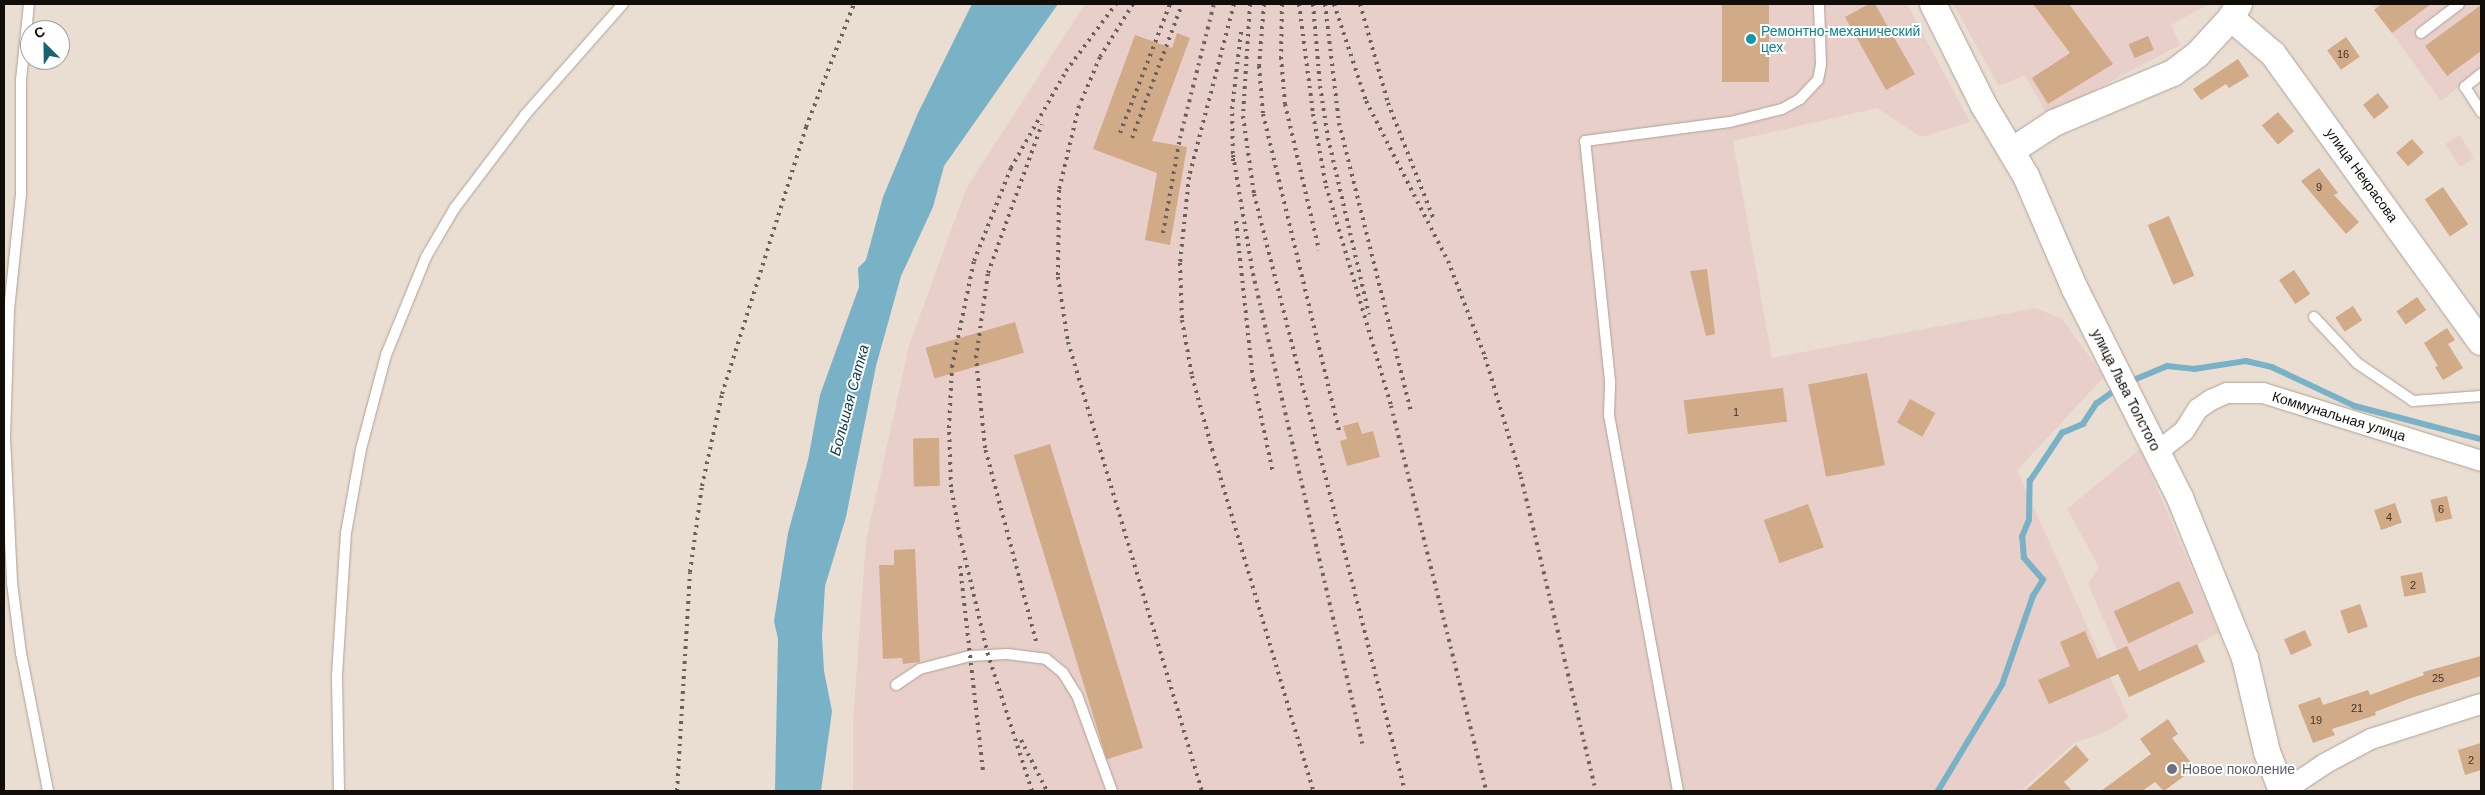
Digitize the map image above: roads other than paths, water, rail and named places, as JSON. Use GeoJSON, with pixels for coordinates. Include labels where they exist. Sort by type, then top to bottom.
{"type":"FeatureCollection","features":[{"type":"Feature","properties":{"kind":"street","name":"улица Льва Толстого"},"geometry":{"type":"LineString","coordinates":[[1933,4],[1983,104],[2013,150],[2122,387],[2157,452],[2207,561],[2245,658],[2267,752],[2283,791]]}},
{"type":"Feature","properties":{"kind":"street","name":"улица Некрасова"},"geometry":{"type":"LineString","coordinates":[[2013,150],[2054,123],[2173,73],[2197,55],[2235,11],[2273,54],[2481,342]]}},
{"type":"Feature","properties":{"kind":"street","name":"Коммунальная улица"},"geometry":{"type":"LineString","coordinates":[[2157,452],[2174,440],[2198,410],[2211,400],[2227,393],[2263,393],[2481,461]]}},
{"type":"Feature","properties":{"kind":"street"},"geometry":{"type":"LineString","coordinates":[[2283,791],[2326,763],[2371,739],[2481,704]]}},
{"type":"Feature","properties":{"kind":"lane"},"geometry":{"type":"LineString","coordinates":[[29,4],[21,80],[22,194],[9,310],[4,438],[10,547],[20,644],[48,791]]}},
{"type":"Feature","properties":{"kind":"lane"},"geometry":{"type":"LineString","coordinates":[[339,791],[338,675],[346,533],[361,448],[386,355],[426,257],[454,209],[525,115],[623,4]]}},
{"type":"Feature","properties":{"kind":"lane"},"geometry":{"type":"LineString","coordinates":[[1678,791],[1609,414],[1610,381],[1585,141],[1747,119],[1782,109],[1800,99],[1818,80],[1821,65],[1819,4]]}},
{"type":"Feature","properties":{"kind":"lane"},"geometry":{"type":"LineString","coordinates":[[2420,33],[2459,4]]}},
{"type":"Feature","properties":{"kind":"lane"},"geometry":{"type":"LineString","coordinates":[[2481,74],[2465,87],[2481,112]]}},
{"type":"Feature","properties":{"kind":"lane"},"geometry":{"type":"LineString","coordinates":[[2314,317],[2357,363],[2413,401],[2481,396]]}},
{"type":"Feature","properties":{"kind":"lane"},"geometry":{"type":"LineString","coordinates":[[896,685],[920,669],[970,656],[1020,654],[1046,659],[1063,673],[1077,695],[1112,791]]}},
{"type":"Feature","properties":{"kind":"water","name":"Большая Сатка"},"geometry":{"type":"Polygon","coordinates":[[[972,4],[1058,4],[944,166],[933,207],[901,276],[876,366],[846,517],[825,586],[822,637],[824,671],[832,711],[821,791],[775,791],[778,639],[774,621],[788,533],[808,460],[820,395],[859,287],[858,268],[866,260],[883,197],[918,113],[972,4]]]}},
{"type":"Feature","properties":{"kind":"waterway"},"geometry":{"type":"LineString","coordinates":[[2129,382],[2167,366],[2194,369],[2246,361],[2272,367],[2355,406],[2481,439]]}},
{"type":"Feature","properties":{"kind":"waterway"},"geometry":{"type":"LineString","coordinates":[[1938,791],[2002,685],[2033,596],[2043,580],[2024,558],[2022,537],[2029,520],[2030,481],[2062,433],[2083,424],[2096,404],[2117,389]]}},
{"type":"Feature","properties":{"kind":"railway"},"geometry":{"type":"LineString","coordinates":[[677,791],[690,572],[702,486],[722,394],[806,127],[854,4]]}},
{"type":"Feature","properties":{"kind":"railway"},"geometry":{"type":"LineString","coordinates":[[1032,791],[988,655],[960,537],[951,487],[949,428],[952,367],[974,261],[1011,168],[1066,71],[1116,4]]}},
{"type":"Feature","properties":{"kind":"railway"},"geometry":{"type":"LineString","coordinates":[[1133,4],[1100,57],[1079,106],[1059,190],[1058,277],[1068,342],[1202,791]]}},
{"type":"Feature","properties":{"kind":"railway"},"geometry":{"type":"LineString","coordinates":[[1120,133],[1170,4]]}},
{"type":"Feature","properties":{"kind":"railway"},"geometry":{"type":"LineString","coordinates":[[1132,138],[1182,4]]}},
{"type":"Feature","properties":{"kind":"railway"},"geometry":{"type":"LineString","coordinates":[[1163,233],[1180,138],[1214,4]]}},
{"type":"Feature","properties":{"kind":"railway"},"geometry":{"type":"LineString","coordinates":[[1234,4],[1189,177],[1180,263],[1182,320],[1192,376],[1212,449],[1313,791]]}},
{"type":"Feature","properties":{"kind":"railway"},"geometry":{"type":"LineString","coordinates":[[1250,4],[1243,116],[1254,194],[1405,791]]}},
{"type":"Feature","properties":{"kind":"railway"},"geometry":{"type":"LineString","coordinates":[[1264,4],[1259,66],[1263,114],[1339,431]]}},
{"type":"Feature","properties":{"kind":"railway"},"geometry":{"type":"LineString","coordinates":[[1282,4],[1281,57],[1285,104],[1319,250]]}},
{"type":"Feature","properties":{"kind":"railway"},"geometry":{"type":"LineString","coordinates":[[1299,4],[1313,114],[1326,186],[1391,406],[1486,791]]}},
{"type":"Feature","properties":{"kind":"railway"},"geometry":{"type":"LineString","coordinates":[[1313,4],[1320,86],[1328,138],[1369,314]]}},
{"type":"Feature","properties":{"kind":"railway"},"geometry":{"type":"LineString","coordinates":[[1325,4],[1339,123],[1411,412]]}},
{"type":"Feature","properties":{"kind":"railway"},"geometry":{"type":"LineString","coordinates":[[1334,4],[1366,101],[1448,261],[1485,357],[1521,477],[1596,791]]}},
{"type":"Feature","properties":{"kind":"railway"},"geometry":{"type":"LineString","coordinates":[[1360,4],[1388,103],[1434,220]]}},
{"type":"Feature","properties":{"kind":"railway"},"geometry":{"type":"LineString","coordinates":[[1233,161],[1232,109],[1241,32]]}},
{"type":"Feature","properties":{"kind":"railway"},"geometry":{"type":"LineString","coordinates":[[1036,641],[985,448],[976,358],[988,273],[1042,124]]}},
{"type":"Feature","properties":{"kind":"railway"},"geometry":{"type":"LineString","coordinates":[[1233,155],[1253,274],[1363,747]]}},
{"type":"Feature","properties":{"kind":"railway"},"geometry":{"type":"LineString","coordinates":[[1236,221],[1253,379],[1273,473]]}},
{"type":"Feature","properties":{"kind":"railway"},"geometry":{"type":"LineString","coordinates":[[960,566],[983,771]]}},
{"type":"Feature","properties":{"kind":"railway"},"geometry":{"type":"LineString","coordinates":[[1021,740],[1047,791]]}},
{"type":"Feature","properties":{"kind":"place","name":"Ремонтно-механический цех"},"geometry":{"type":"Point","coordinates":[1751,39]}},
{"type":"Feature","properties":{"kind":"place","name":"Новое поколение"},"geometry":{"type":"Point","coordinates":[2172,769]}}]}
